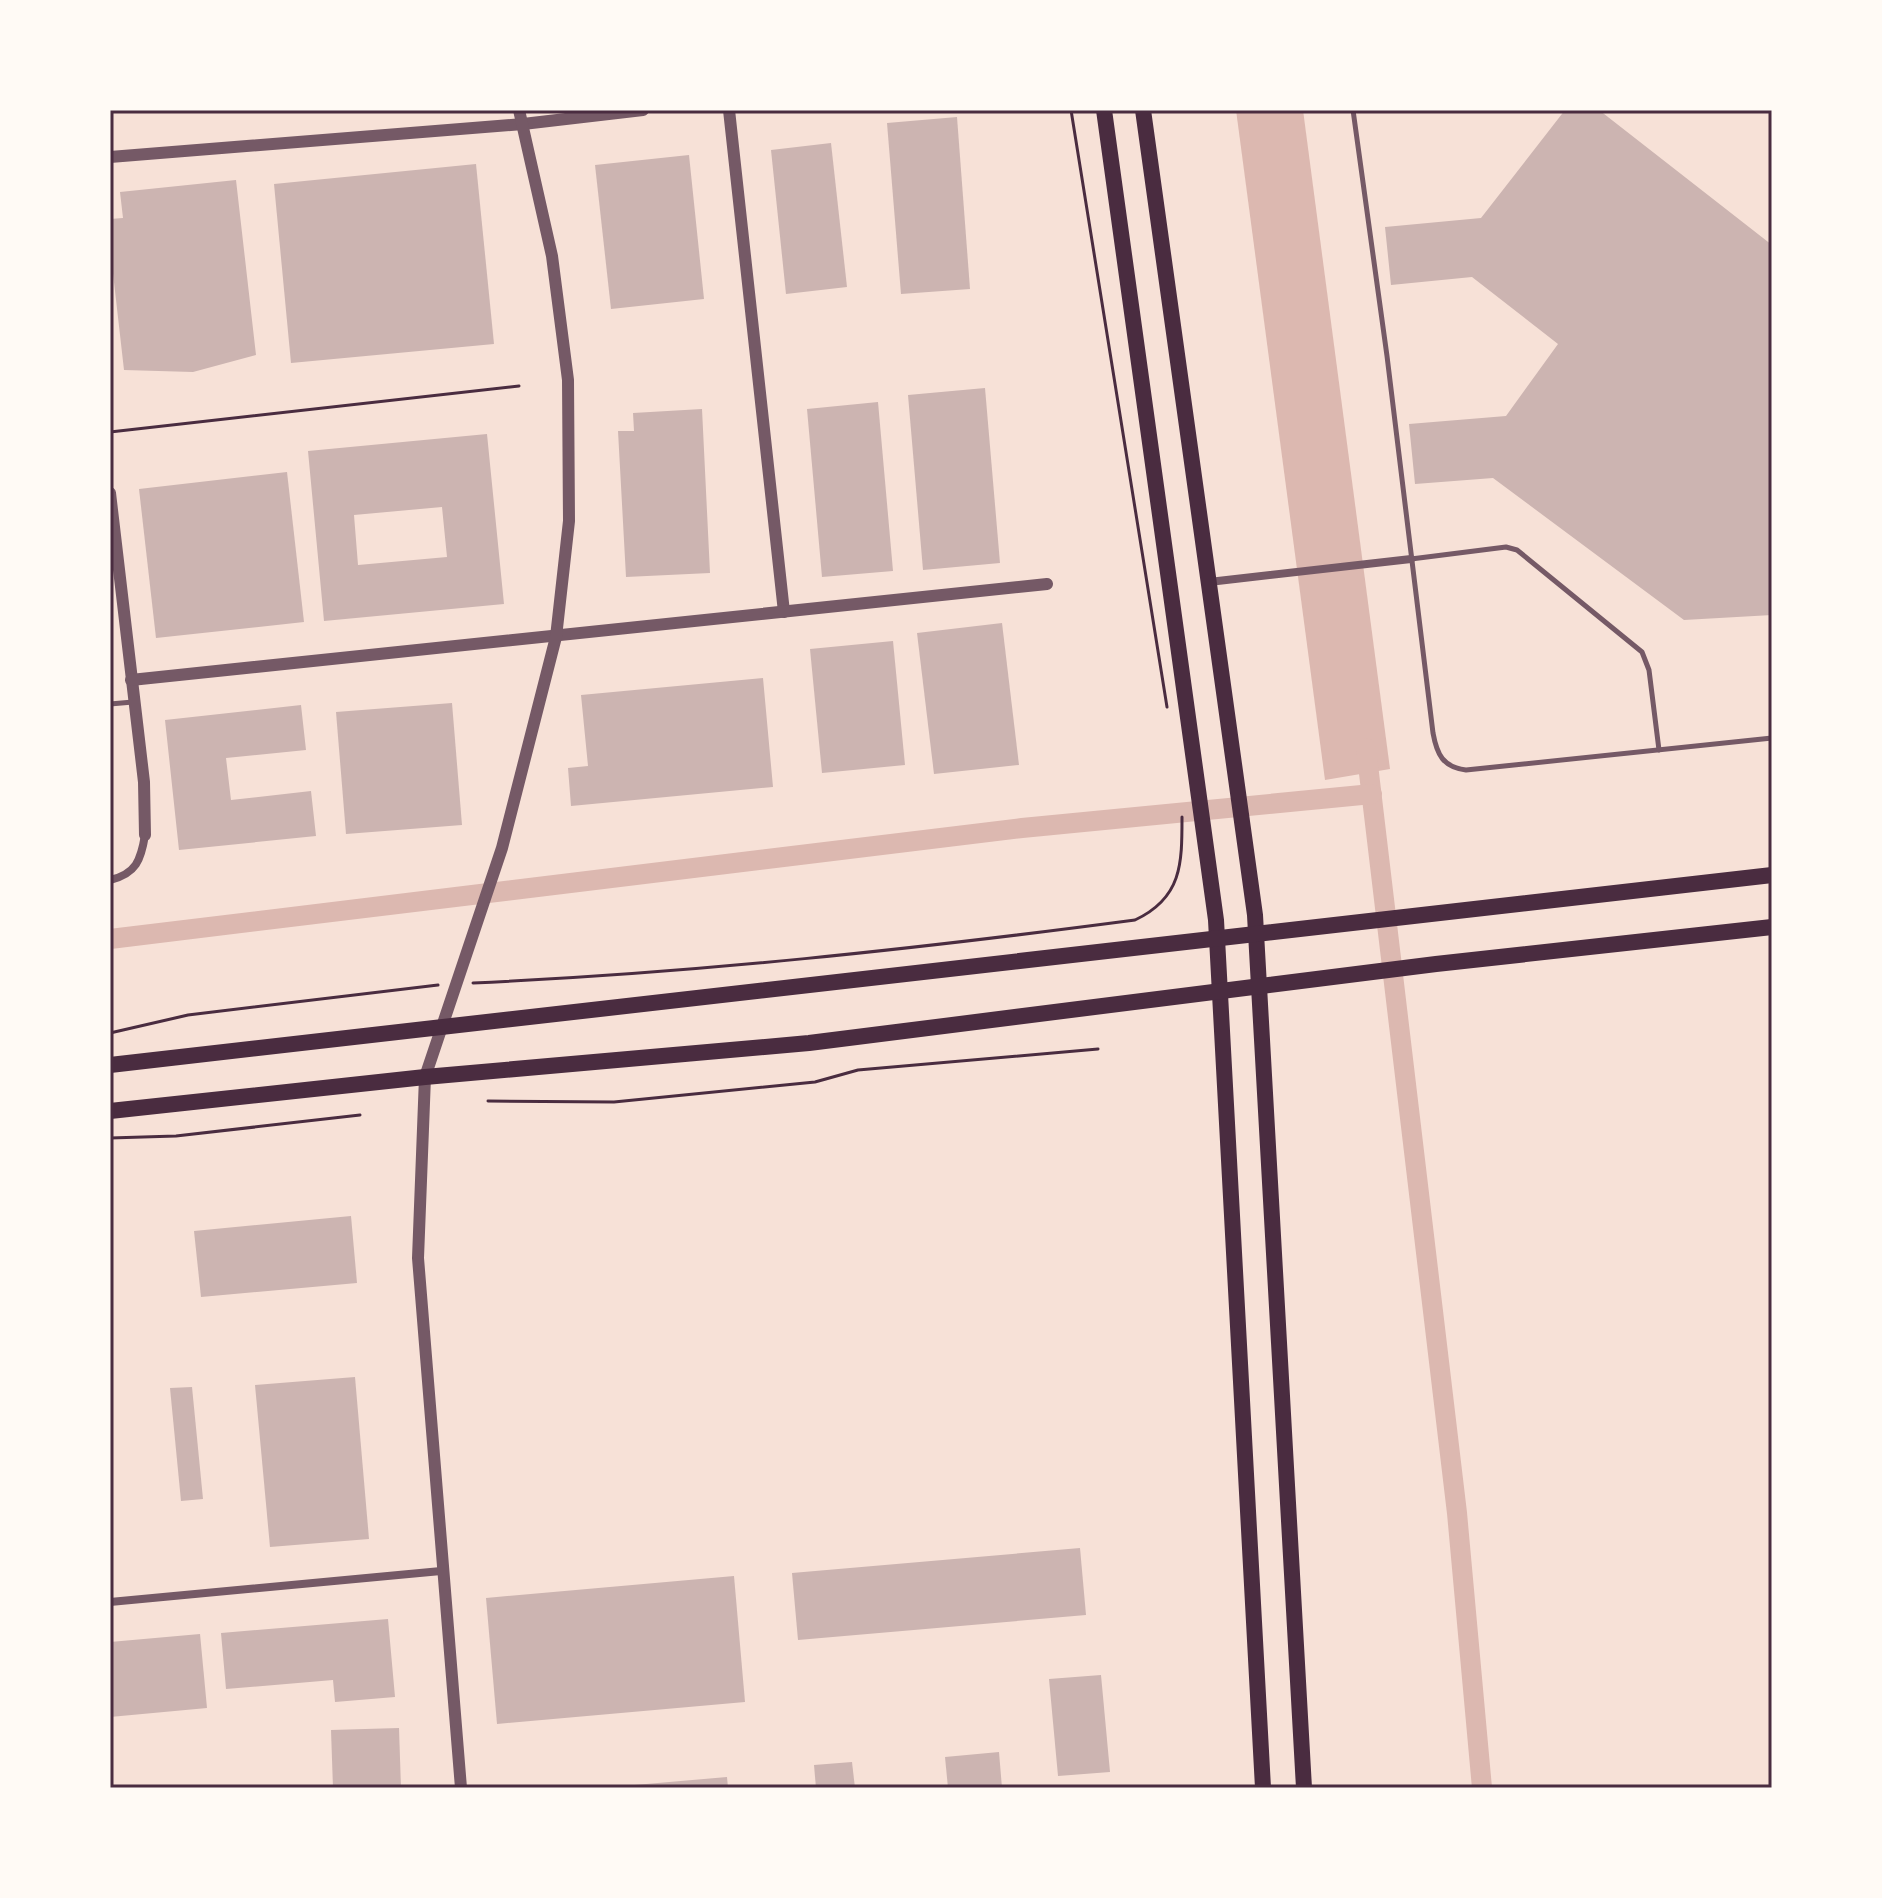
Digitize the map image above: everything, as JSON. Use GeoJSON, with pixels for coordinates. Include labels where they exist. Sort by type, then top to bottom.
{"type":"FeatureCollection","features":[{"type":"Feature","properties":{"kind":"main road"},"geometry":{"type":"LineString","coordinates":[[1104,110],[1217,940],[1263,1788]]}},
{"type":"Feature","properties":{"kind":"main road"},"geometry":{"type":"LineString","coordinates":[[1143,110],[1256,936],[1304,1788]]}},
{"type":"Feature","properties":{"kind":"main road"},"geometry":{"type":"LineString","coordinates":[[110,1065],[1772,875]]}},
{"type":"Feature","properties":{"kind":"main road"},"geometry":{"type":"LineString","coordinates":[[110,1111],[425,1077],[809,1043],[1352,974],[1772,927]]}},
{"type":"Feature","properties":{"kind":"street"},"geometry":{"type":"LineString","coordinates":[[461,1788],[418,1258],[425,1077],[502,848],[556,637],[569,521],[568,380],[552,256],[519,110]]}},
{"type":"Feature","properties":{"kind":"street"},"geometry":{"type":"LineString","coordinates":[[110,157],[523,124],[643,110]]}},
{"type":"Feature","properties":{"kind":"street"},"geometry":{"type":"LineString","coordinates":[[729,110],[784,612]]}},
{"type":"Feature","properties":{"kind":"street"},"geometry":{"type":"LineString","coordinates":[[110,493],[144,782],[145,835],[137,866],[125,877],[110,880]]}},
{"type":"Feature","properties":{"kind":"street"},"geometry":{"type":"LineString","coordinates":[[1209,582],[1411,559]]}},
{"type":"Feature","properties":{"kind":"street"},"geometry":{"type":"LineString","coordinates":[[131,680],[1047,584]]}},
{"type":"Feature","properties":{"kind":"street"},"geometry":{"type":"LineString","coordinates":[[110,1602],[441,1571]]}},
{"type":"Feature","properties":{"kind":"lane"},"geometry":{"type":"LineString","coordinates":[[1353,110],[1433,733],[1441,760],[1453,769],[1466,770],[1772,738]]}},
{"type":"Feature","properties":{"kind":"lane"},"geometry":{"type":"LineString","coordinates":[[1411,559],[1506,547],[1517,550],[1642,652],[1649,670],[1659,750]]}},
{"type":"Feature","properties":{"kind":"lane"},"geometry":{"type":"LineString","coordinates":[[110,704],[134,701]]}},
{"type":"Feature","properties":{"kind":"path"},"geometry":{"type":"LineString","coordinates":[[1071,110],[1167,709]]}},
{"type":"Feature","properties":{"kind":"path"},"geometry":{"type":"LineString","coordinates":[[110,432],[519,386]]}},
{"type":"Feature","properties":{"kind":"path"},"geometry":{"type":"LineString","coordinates":[[110,1033],[188,1015],[456,983],[599,977],[960,943],[1135,920],[1158,909],[1175,883],[1182,851],[1182,804]]}},
{"type":"Feature","properties":{"kind":"path"},"geometry":{"type":"LineString","coordinates":[[488,1101],[614,1102],[815,1082],[858,1070],[1098,1049]]}},
{"type":"Feature","properties":{"kind":"path"},"geometry":{"type":"LineString","coordinates":[[110,1138],[176,1136],[360,1115]]}},
{"type":"Feature","properties":{"kind":"shaded area"},"geometry":{"type":"Polygon","coordinates":[[[1236,110],[1303,110],[1390,769],[1325,780],[1236,110]]]}},
{"type":"Feature","properties":{"kind":"building"},"geometry":{"type":"Polygon","coordinates":[[[1565,110],[1599,110],[1772,245],[1772,615],[1684,620],[1493,478],[1415,484],[1409,424],[1506,416],[1558,344],[1472,277],[1391,285],[1385,227],[1481,218],[1565,110]]]}},
{"type":"Feature","properties":{"kind":"building"},"geometry":{"type":"Polygon","coordinates":[[[957,117],[970,289],[901,294],[887,123],[957,117]]]}},
{"type":"Feature","properties":{"kind":"building"},"geometry":{"type":"Polygon","coordinates":[[[831,143],[847,287],[786,294],[771,150],[831,143]]]}},
{"type":"Feature","properties":{"kind":"building"},"geometry":{"type":"Polygon","coordinates":[[[689,155],[704,299],[611,309],[595,165],[689,155]]]}},
{"type":"Feature","properties":{"kind":"building"},"geometry":{"type":"Polygon","coordinates":[[[476,164],[494,344],[291,363],[274,184],[476,164]]]}},
{"type":"Feature","properties":{"kind":"building"},"geometry":{"type":"Polygon","coordinates":[[[236,180],[256,355],[193,372],[124,370],[110,247],[110,219],[123,218],[120,192],[236,180]]]}},
{"type":"Feature","properties":{"kind":"building"},"geometry":{"type":"Polygon","coordinates":[[[985,388],[1000,563],[923,570],[908,395],[985,388]]]}},
{"type":"Feature","properties":{"kind":"building"},"geometry":{"type":"Polygon","coordinates":[[[878,402],[893,571],[822,577],[807,409],[878,402]]]}},
{"type":"Feature","properties":{"kind":"building"},"geometry":{"type":"Polygon","coordinates":[[[702,409],[710,573],[626,577],[618,431],[634,431],[633,413],[702,409]]]}},
{"type":"Feature","properties":{"kind":"building"},"geometry":{"type":"Polygon","coordinates":[[[487,434],[504,604],[324,621],[308,451],[487,434]],[[442,507],[354,515],[358,565],[447,557],[442,507]]]}},
{"type":"Feature","properties":{"kind":"building"},"geometry":{"type":"Polygon","coordinates":[[[287,472],[304,622],[156,638],[139,489],[287,472]]]}},
{"type":"Feature","properties":{"kind":"building"},"geometry":{"type":"Polygon","coordinates":[[[1002,623],[1019,765],[934,774],[917,633],[1002,623]]]}},
{"type":"Feature","properties":{"kind":"building"},"geometry":{"type":"Polygon","coordinates":[[[893,641],[905,765],[822,773],[810,649],[893,641]]]}},
{"type":"Feature","properties":{"kind":"building"},"geometry":{"type":"Polygon","coordinates":[[[763,678],[773,787],[571,806],[568,768],[588,766],[581,695],[763,678]]]}},
{"type":"Feature","properties":{"kind":"building"},"geometry":{"type":"Polygon","coordinates":[[[452,703],[462,825],[346,834],[336,712],[452,703]]]}},
{"type":"Feature","properties":{"kind":"building"},"geometry":{"type":"Polygon","coordinates":[[[301,705],[306,750],[226,758],[231,800],[311,791],[316,836],[179,850],[165,720],[301,705]]]}},
{"type":"Feature","properties":{"kind":"building"},"geometry":{"type":"Polygon","coordinates":[[[351,1216],[357,1283],[201,1297],[194,1231],[351,1216]]]}},
{"type":"Feature","properties":{"kind":"building"},"geometry":{"type":"Polygon","coordinates":[[[355,1377],[369,1539],[270,1547],[255,1385],[355,1377]]]}},
{"type":"Feature","properties":{"kind":"building"},"geometry":{"type":"Polygon","coordinates":[[[192,1387],[203,1499],[181,1501],[170,1388],[192,1387]]]}},
{"type":"Feature","properties":{"kind":"building"},"geometry":{"type":"Polygon","coordinates":[[[1080,1548],[1086,1615],[798,1640],[792,1573],[1080,1548]]]}},
{"type":"Feature","properties":{"kind":"building"},"geometry":{"type":"Polygon","coordinates":[[[734,1576],[745,1702],[497,1724],[486,1598],[734,1576]]]}},
{"type":"Feature","properties":{"kind":"building"},"geometry":{"type":"Polygon","coordinates":[[[388,1619],[395,1697],[335,1702],[333,1680],[226,1689],[221,1633],[388,1619]]]}},
{"type":"Feature","properties":{"kind":"building"},"geometry":{"type":"Polygon","coordinates":[[[200,1634],[207,1708],[110,1717],[110,1642],[200,1634]]]}},
{"type":"Feature","properties":{"kind":"building"},"geometry":{"type":"Polygon","coordinates":[[[1101,1675],[1110,1772],[1058,1776],[1049,1679],[1101,1675]]]}},
{"type":"Feature","properties":{"kind":"building"},"geometry":{"type":"Polygon","coordinates":[[[399,1728],[401,1788],[333,1788],[331,1730],[399,1728]]]}},
{"type":"Feature","properties":{"kind":"building"},"geometry":{"type":"Polygon","coordinates":[[[999,1752],[1002,1788],[948,1788],[945,1757],[999,1752]]]}},
{"type":"Feature","properties":{"kind":"building"},"geometry":{"type":"Polygon","coordinates":[[[852,1762],[855,1788],[816,1788],[814,1765],[852,1762]]]}},
{"type":"Feature","properties":{"kind":"building"},"geometry":{"type":"Polygon","coordinates":[[[727,1777],[728,1788],[623,1788],[623,1786],[727,1777]]]}},
{"type":"Feature","properties":{"kind":"waterway"},"geometry":{"type":"LineString","coordinates":[[1366,748],[1457,1513],[1482,1788]]}},
{"type":"Feature","properties":{"kind":"waterway"},"geometry":{"type":"LineString","coordinates":[[110,939],[1022,828],[1372,794]]}}]}
